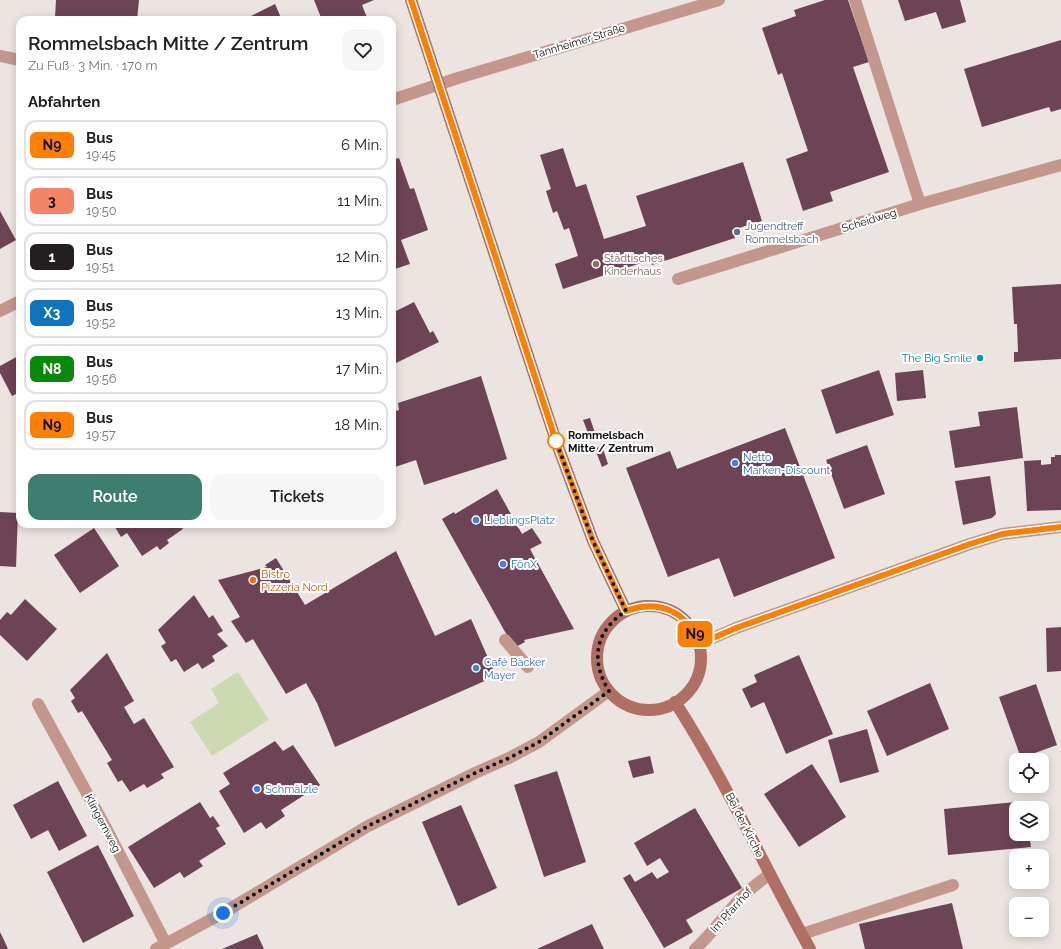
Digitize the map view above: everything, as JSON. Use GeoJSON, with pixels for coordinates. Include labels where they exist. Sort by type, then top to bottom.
{"type":"FeatureCollection","features":[{"type":"Feature","properties":{"kind":"main road"},"geometry":{"type":"LineString","coordinates":[[411,0],[557,444],[593,541],[626,611]]}},
{"type":"Feature","properties":{"kind":"main road"},"geometry":{"type":"LineString","coordinates":[[648,606],[670,610],[689,624],[695,633],[699,644],[701,655],[697,677],[688,691],[675,702],[664,707],[640,709],[628,705],[618,699],[609,691],[602,680],[598,667],[597,654],[600,640],[606,629],[615,618],[636,607],[648,606]]}},
{"type":"Feature","properties":{"kind":"main road","name":"Bei der Kirche"},"geometry":{"type":"LineString","coordinates":[[675,702],[698,738],[730,796],[810,949]]}},
{"type":"Feature","properties":{"kind":"street","name":"Tannheimer Straße"},"geometry":{"type":"LineString","coordinates":[[396,99],[439,84],[719,0]]}},
{"type":"Feature","properties":{"kind":"street"},"geometry":{"type":"LineString","coordinates":[[855,0],[920,204]]}},
{"type":"Feature","properties":{"kind":"street"},"geometry":{"type":"LineString","coordinates":[[0,56],[16,59]]}},
{"type":"Feature","properties":{"kind":"street","name":"Scheidweg"},"geometry":{"type":"LineString","coordinates":[[678,279],[920,204],[1061,165]]}},
{"type":"Feature","properties":{"kind":"street"},"geometry":{"type":"LineString","coordinates":[[0,311],[16,303]]}},
{"type":"Feature","properties":{"kind":"street"},"geometry":{"type":"LineString","coordinates":[[699,644],[736,628],[970,544],[1002,534],[1061,527]]}},
{"type":"Feature","properties":{"kind":"street"},"geometry":{"type":"LineString","coordinates":[[505,640],[528,667]]}},
{"type":"Feature","properties":{"kind":"street"},"geometry":{"type":"LineString","coordinates":[[161,946],[223,913],[368,826],[539,742],[609,691]]}},
{"type":"Feature","properties":{"kind":"street","name":"Klingernweg"},"geometry":{"type":"LineString","coordinates":[[38,704],[106,828],[161,946]]}},
{"type":"Feature","properties":{"kind":"street","name":"Im Pfarrhof"},"geometry":{"type":"LineString","coordinates":[[695,949],[704,942],[740,899],[770,874]]}},
{"type":"Feature","properties":{"kind":"street"},"geometry":{"type":"LineString","coordinates":[[802,934],[953,885]]}},
{"type":"Feature","properties":{"kind":"green space"},"geometry":{"type":"Polygon","coordinates":[[[238,672],[269,720],[212,756],[190,722],[219,703],[211,689],[238,672]]]}},
{"type":"Feature","properties":{"kind":"building"},"geometry":{"type":"Polygon","coordinates":[[[56,0],[139,0],[137,16],[55,16],[56,0]]]}},
{"type":"Feature","properties":{"kind":"building"},"geometry":{"type":"Polygon","coordinates":[[[314,0],[374,0],[362,5],[366,16],[320,16],[314,0]]]}},
{"type":"Feature","properties":{"kind":"building"},"geometry":{"type":"Polygon","coordinates":[[[825,0],[848,0],[869,62],[853,67],[889,172],[830,192],[833,201],[803,211],[786,159],[808,151],[782,73],[778,75],[762,28],[796,16],[794,10],[825,0]]]}},
{"type":"Feature","properties":{"kind":"building"},"geometry":{"type":"Polygon","coordinates":[[[898,0],[960,0],[966,22],[942,29],[936,12],[905,21],[898,0]]]}},
{"type":"Feature","properties":{"kind":"building"},"geometry":{"type":"Polygon","coordinates":[[[275,4],[280,16],[251,16],[275,4]]]}},
{"type":"Feature","properties":{"kind":"building"},"geometry":{"type":"Polygon","coordinates":[[[1061,40],[1061,109],[1051,112],[1049,107],[982,127],[964,69],[1061,40]]]}},
{"type":"Feature","properties":{"kind":"building"},"geometry":{"type":"Polygon","coordinates":[[[563,148],[576,187],[586,184],[604,239],[646,226],[636,196],[743,162],[762,221],[732,230],[735,238],[652,265],[650,260],[563,289],[555,264],[578,256],[569,228],[564,230],[557,211],[553,213],[546,191],[551,189],[540,155],[563,148]]]}},
{"type":"Feature","properties":{"kind":"building"},"geometry":{"type":"Polygon","coordinates":[[[399,158],[410,189],[414,188],[428,230],[401,240],[410,264],[396,269],[396,159],[399,158]]]}},
{"type":"Feature","properties":{"kind":"building"},"geometry":{"type":"Polygon","coordinates":[[[0,211],[16,240],[0,249],[0,211]]]}},
{"type":"Feature","properties":{"kind":"building"},"geometry":{"type":"Polygon","coordinates":[[[1061,284],[1061,359],[1014,362],[1014,352],[1018,352],[1017,324],[1014,324],[1012,287],[1061,284]]]}},
{"type":"Feature","properties":{"kind":"building"},"geometry":{"type":"Polygon","coordinates":[[[414,302],[430,333],[433,331],[439,342],[396,363],[396,311],[414,302]]]}},
{"type":"Feature","properties":{"kind":"building"},"geometry":{"type":"Polygon","coordinates":[[[16,357],[16,394],[12,396],[0,373],[0,366],[16,357]]]}},
{"type":"Feature","properties":{"kind":"building"},"geometry":{"type":"Polygon","coordinates":[[[879,370],[894,415],[836,434],[821,390],[879,370]]]}},
{"type":"Feature","properties":{"kind":"building"},"geometry":{"type":"Polygon","coordinates":[[[923,370],[926,398],[897,401],[895,373],[923,370]]]}},
{"type":"Feature","properties":{"kind":"building"},"geometry":{"type":"Polygon","coordinates":[[[481,376],[507,459],[424,485],[416,460],[396,467],[396,411],[399,410],[398,403],[481,376]]]}},
{"type":"Feature","properties":{"kind":"building"},"geometry":{"type":"Polygon","coordinates":[[[1017,407],[1023,458],[955,468],[949,431],[980,426],[978,412],[1017,407]]]}},
{"type":"Feature","properties":{"kind":"building"},"geometry":{"type":"Polygon","coordinates":[[[590,418],[596,436],[590,438],[583,420],[590,418]]]}},
{"type":"Feature","properties":{"kind":"building"},"geometry":{"type":"Polygon","coordinates":[[[785,428],[835,558],[734,597],[719,558],[668,577],[626,468],[670,451],[677,469],[785,428]]]}},
{"type":"Feature","properties":{"kind":"building"},"geometry":{"type":"Polygon","coordinates":[[[867,445],[885,494],[844,509],[826,460],[867,445]]]}},
{"type":"Feature","properties":{"kind":"building"},"geometry":{"type":"Polygon","coordinates":[[[602,446],[608,464],[602,467],[595,449],[602,446]]]}},
{"type":"Feature","properties":{"kind":"building"},"geometry":{"type":"Polygon","coordinates":[[[1055,455],[1061,455],[1061,510],[1027,511],[1024,461],[1041,460],[1041,465],[1051,464],[1051,457],[1055,457],[1055,455]]]}},
{"type":"Feature","properties":{"kind":"building"},"geometry":{"type":"Polygon","coordinates":[[[990,476],[996,514],[992,518],[963,525],[955,481],[990,476]]]}},
{"type":"Feature","properties":{"kind":"building"},"geometry":{"type":"Polygon","coordinates":[[[497,489],[522,534],[532,528],[542,543],[530,549],[574,629],[524,640],[525,642],[514,648],[442,519],[454,512],[455,514],[497,489]]]}},
{"type":"Feature","properties":{"kind":"building"},"geometry":{"type":"Polygon","coordinates":[[[0,512],[16,513],[16,528],[17,528],[16,567],[0,566],[0,512]]]}},
{"type":"Feature","properties":{"kind":"building"},"geometry":{"type":"Polygon","coordinates":[[[94,528],[119,566],[80,593],[54,555],[94,528]]]}},
{"type":"Feature","properties":{"kind":"building"},"geometry":{"type":"Polygon","coordinates":[[[115,528],[183,529],[167,540],[169,543],[160,550],[157,546],[142,556],[127,533],[121,537],[115,528]]]}},
{"type":"Feature","properties":{"kind":"building"},"geometry":{"type":"Polygon","coordinates":[[[396,551],[435,636],[471,619],[496,676],[335,747],[317,703],[306,683],[286,694],[253,639],[246,643],[231,621],[240,617],[218,580],[267,567],[265,565],[276,558],[305,605],[396,551]]]}},
{"type":"Feature","properties":{"kind":"building"},"geometry":{"type":"Polygon","coordinates":[[[194,595],[209,618],[213,615],[223,631],[217,634],[228,646],[212,656],[215,661],[202,669],[198,663],[184,672],[176,659],[171,662],[161,646],[166,643],[158,630],[194,595]]]}},
{"type":"Feature","properties":{"kind":"building"},"geometry":{"type":"Polygon","coordinates":[[[25,599],[57,629],[27,661],[0,635],[0,620],[7,612],[11,615],[25,599]]]}},
{"type":"Feature","properties":{"kind":"building"},"geometry":{"type":"Polygon","coordinates":[[[1061,627],[1061,671],[1047,672],[1046,628],[1061,627]]]}},
{"type":"Feature","properties":{"kind":"building"},"geometry":{"type":"Polygon","coordinates":[[[107,653],[134,701],[124,707],[134,724],[144,718],[174,767],[161,774],[164,778],[147,788],[144,784],[130,792],[122,780],[118,782],[107,763],[112,760],[82,711],[78,713],[71,701],[75,698],[70,690],[107,653]]]}},
{"type":"Feature","properties":{"kind":"building"},"geometry":{"type":"Polygon","coordinates":[[[799,655],[833,734],[786,754],[764,702],[751,708],[742,689],[757,682],[754,675],[799,655]]]}},
{"type":"Feature","properties":{"kind":"building"},"geometry":{"type":"Polygon","coordinates":[[[930,683],[949,729],[887,756],[867,711],[930,683]]]}},
{"type":"Feature","properties":{"kind":"building"},"geometry":{"type":"Polygon","coordinates":[[[1036,684],[1057,745],[1035,753],[1019,753],[999,697],[1036,684]]]}},
{"type":"Feature","properties":{"kind":"building"},"geometry":{"type":"Polygon","coordinates":[[[867,729],[879,772],[840,783],[828,740],[867,729]]]}},
{"type":"Feature","properties":{"kind":"building"},"geometry":{"type":"Polygon","coordinates":[[[275,741],[283,751],[293,745],[320,785],[281,810],[285,816],[266,829],[261,822],[244,833],[219,791],[230,784],[223,773],[275,741]]]}},
{"type":"Feature","properties":{"kind":"building"},"geometry":{"type":"Polygon","coordinates":[[[650,756],[654,773],[633,778],[628,761],[650,756]]]}},
{"type":"Feature","properties":{"kind":"building"},"geometry":{"type":"Polygon","coordinates":[[[812,764],[846,817],[799,847],[764,794],[812,764]]]}},
{"type":"Feature","properties":{"kind":"building"},"geometry":{"type":"Polygon","coordinates":[[[557,771],[586,862],[544,877],[514,785],[557,771]]]}},
{"type":"Feature","properties":{"kind":"building"},"geometry":{"type":"Polygon","coordinates":[[[58,781],[87,836],[59,851],[48,830],[31,839],[13,805],[58,781]]]}},
{"type":"Feature","properties":{"kind":"building"},"geometry":{"type":"Polygon","coordinates":[[[200,802],[210,818],[213,816],[220,826],[216,828],[226,844],[199,861],[203,866],[184,878],[180,872],[154,888],[128,847],[200,802]]]}},
{"type":"Feature","properties":{"kind":"building"},"geometry":{"type":"Polygon","coordinates":[[[1009,803],[1009,841],[1030,841],[1031,847],[948,855],[944,809],[1009,803]]]}},
{"type":"Feature","properties":{"kind":"building"},"geometry":{"type":"Polygon","coordinates":[[[461,805],[497,888],[458,906],[422,822],[461,805]]]}},
{"type":"Feature","properties":{"kind":"building"},"geometry":{"type":"Polygon","coordinates":[[[695,808],[742,888],[686,920],[693,932],[664,948],[623,878],[630,874],[635,882],[652,872],[657,879],[669,872],[660,858],[647,866],[634,843],[695,808]]]}},
{"type":"Feature","properties":{"kind":"building"},"geometry":{"type":"Polygon","coordinates":[[[98,845],[134,916],[83,943],[47,872],[98,845]]]}},
{"type":"Feature","properties":{"kind":"building"},"geometry":{"type":"Polygon","coordinates":[[[952,903],[963,949],[865,949],[859,924],[952,903]]]}},
{"type":"Feature","properties":{"kind":"building"},"geometry":{"type":"Polygon","coordinates":[[[592,924],[604,949],[537,949],[592,924]]]}},
{"type":"Feature","properties":{"kind":"building"},"geometry":{"type":"Polygon","coordinates":[[[0,932],[3,938],[8,949],[0,949],[0,932]]]}},
{"type":"Feature","properties":{"kind":"building"},"geometry":{"type":"Polygon","coordinates":[[[257,934],[264,949],[222,949],[257,934]]]}},
{"type":"Feature","properties":{"kind":"bus line","name":"N9"},"geometry":{"type":"LineString","coordinates":[[411,0],[557,444],[593,541],[626,611],[636,607],[648,606],[670,610],[689,624],[695,633],[699,644],[736,628],[853,587],[942,553],[1002,534],[1061,527]]}},
{"type":"Feature","properties":{"kind":"place","name":"Jugendtreff Rommelsbach"},"geometry":{"type":"Point","coordinates":[737,232]}},
{"type":"Feature","properties":{"kind":"place","name":"Städtisches Kinderhaus"},"geometry":{"type":"Point","coordinates":[596,264]}},
{"type":"Feature","properties":{"kind":"place","name":"The Big Smile"},"geometry":{"type":"Point","coordinates":[980,358]}},
{"type":"Feature","properties":{"kind":"place","name":"Rommelsbach Mitte / Zentrum"},"geometry":{"type":"Point","coordinates":[556,441]}},
{"type":"Feature","properties":{"kind":"place","name":"Netto Marken-Discount"},"geometry":{"type":"Point","coordinates":[735,463]}},
{"type":"Feature","properties":{"kind":"place","name":"LieblingsPlatz"},"geometry":{"type":"Point","coordinates":[476,520]}},
{"type":"Feature","properties":{"kind":"place","name":"FönX"},"geometry":{"type":"Point","coordinates":[503,564]}},
{"type":"Feature","properties":{"kind":"place","name":"Bistro Pizzeria Nord"},"geometry":{"type":"Point","coordinates":[253,580]}},
{"type":"Feature","properties":{"kind":"place","name":"Café Bäcker Mayer"},"geometry":{"type":"Point","coordinates":[476,668]}},
{"type":"Feature","properties":{"kind":"place","name":"Schmälzle"},"geometry":{"type":"Point","coordinates":[257,789]}},
{"type":"Feature","properties":{"kind":"route"},"geometry":{"type":"LineString","coordinates":[[223,913],[368,826],[539,742],[609,691],[602,680],[598,667],[597,654],[600,640],[606,629],[615,618],[626,611],[593,541],[556,441]]}}]}
